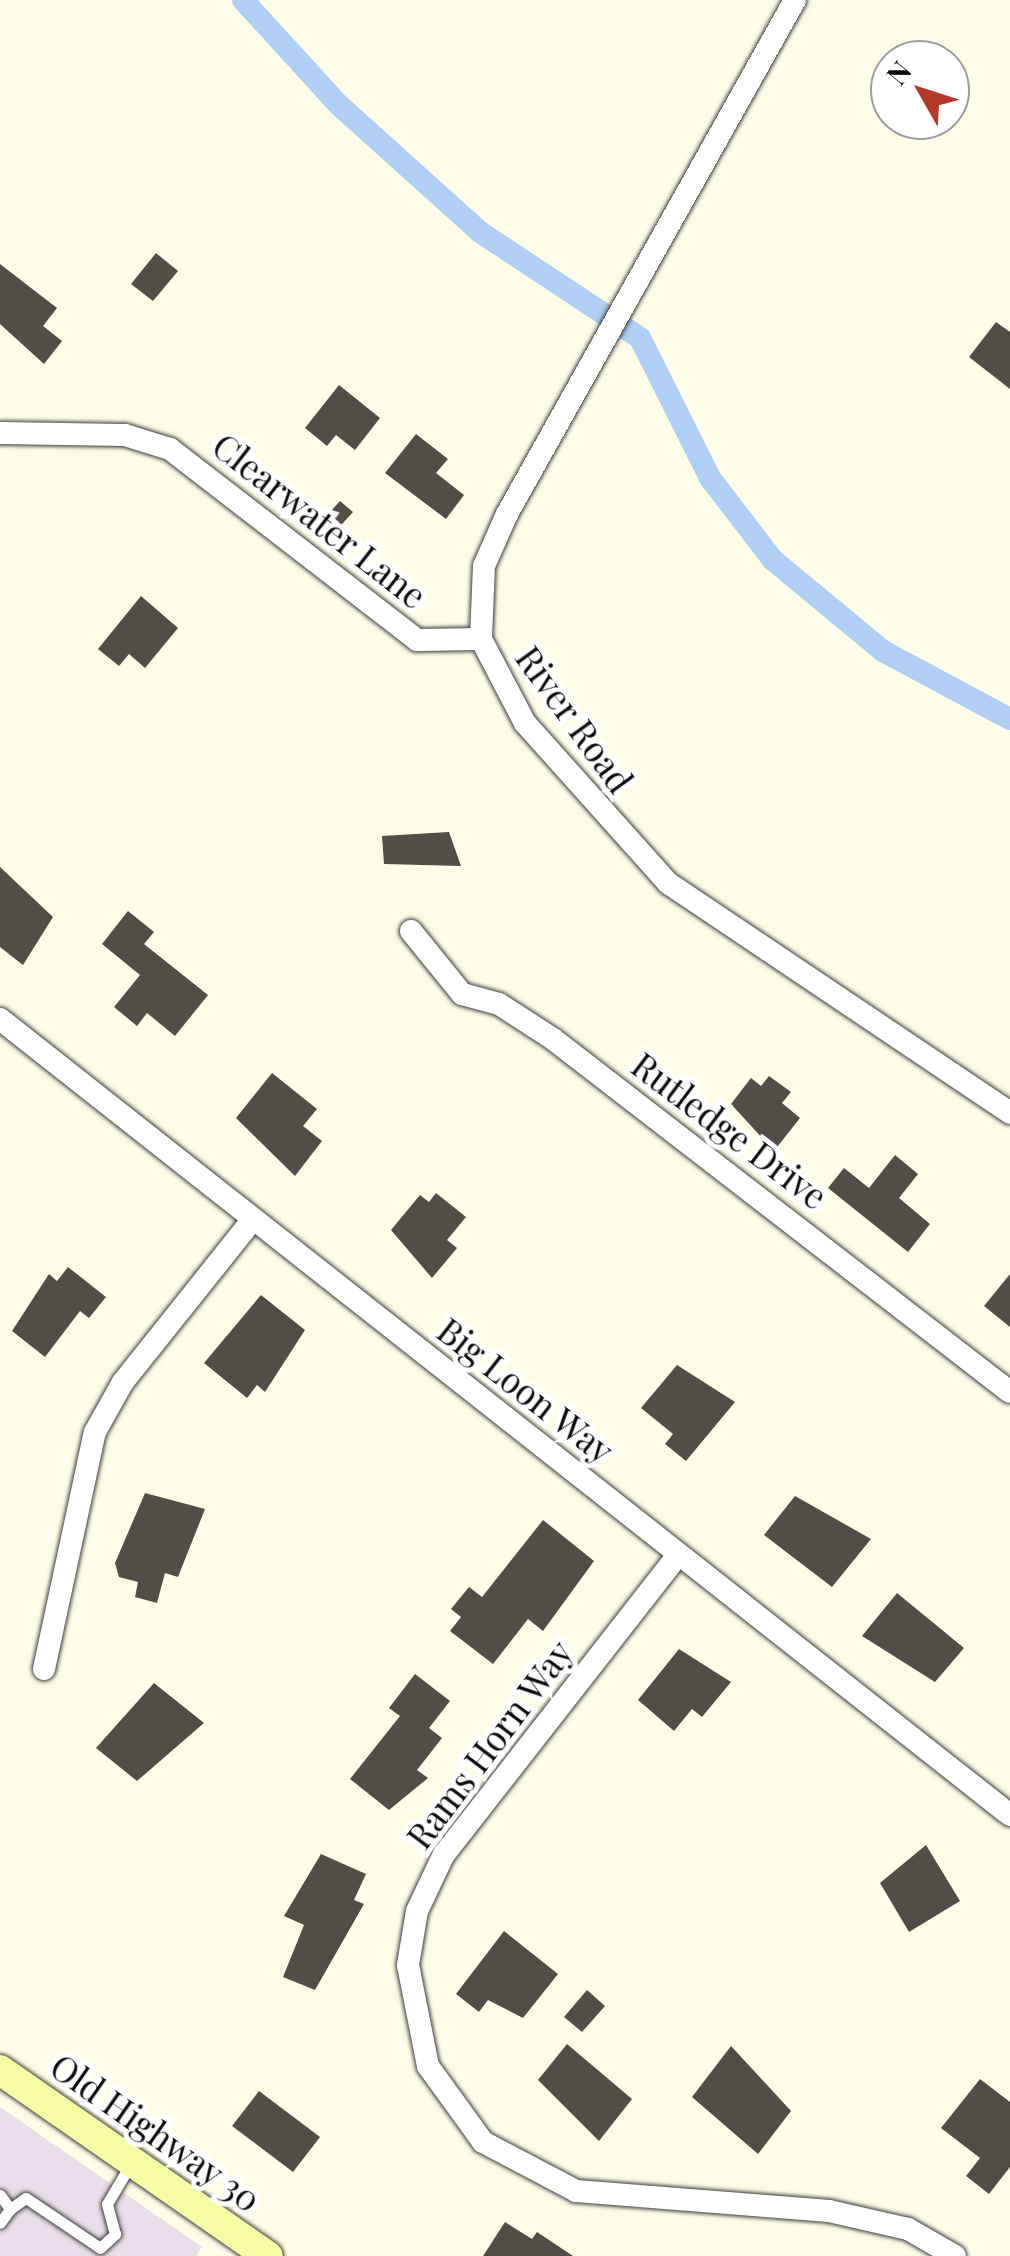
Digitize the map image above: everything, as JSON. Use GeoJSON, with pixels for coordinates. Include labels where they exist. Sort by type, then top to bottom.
{"type":"FeatureCollection","features":[{"type":"Feature","properties":{"kind":"street","name":"River Road"},"geometry":{"type":"LineString","coordinates":[[794,0],[484,566],[481,639],[526,723],[668,882],[1010,1112]]}},
{"type":"Feature","properties":{"kind":"street","name":"Clearwater Lane"},"geometry":{"type":"LineString","coordinates":[[0,433],[125,435],[170,449],[416,640],[481,639]]}},
{"type":"Feature","properties":{"kind":"street","name":"Rutledge Drive"},"geometry":{"type":"LineString","coordinates":[[411,932],[462,994],[498,1004],[553,1038],[1010,1392]]}},
{"type":"Feature","properties":{"kind":"street","name":"Big Loon Way"},"geometry":{"type":"LineString","coordinates":[[0,1019],[1010,1815]]}},
{"type":"Feature","properties":{"kind":"street"},"geometry":{"type":"LineString","coordinates":[[44,1668],[95,1432],[123,1382],[254,1219]]}},
{"type":"Feature","properties":{"kind":"street","name":"Rams Horn Way"},"geometry":{"type":"LineString","coordinates":[[678,1555],[430,1882],[408,1965],[428,2066],[483,2142],[576,2191],[829,2210],[908,2229],[955,2256]]}},
{"type":"Feature","properties":{"kind":"street","name":"Old Highway 30"},"geometry":{"type":"LineString","coordinates":[[2,2077],[268,2256]]}},
{"type":"Feature","properties":{"kind":"lane"},"geometry":{"type":"LineString","coordinates":[[0,2223],[10,2209],[26,2198],[100,2248],[116,2234],[107,2204],[132,2162]]}},
{"type":"Feature","properties":{"kind":"lane"},"geometry":{"type":"LineString","coordinates":[[0,2195],[10,2209]]}},
{"type":"Feature","properties":{"kind":"shaded area"},"geometry":{"type":"Polygon","coordinates":[[[0,2107],[202,2247],[196,2256],[0,2256],[0,2107]]]}},
{"type":"Feature","properties":{"kind":"building"},"geometry":{"type":"Polygon","coordinates":[[[156,253],[178,271],[153,301],[131,284],[156,253]]]}},
{"type":"Feature","properties":{"kind":"building"},"geometry":{"type":"Polygon","coordinates":[[[0,264],[57,308],[43,326],[62,341],[44,364],[0,324],[0,264]]]}},
{"type":"Feature","properties":{"kind":"building"},"geometry":{"type":"Polygon","coordinates":[[[996,322],[1010,332],[1010,389],[969,357],[996,322]]]}},
{"type":"Feature","properties":{"kind":"building"},"geometry":{"type":"Polygon","coordinates":[[[339,385],[380,418],[355,450],[336,435],[327,446],[305,428],[339,385]]]}},
{"type":"Feature","properties":{"kind":"building"},"geometry":{"type":"Polygon","coordinates":[[[416,434],[448,459],[436,473],[464,495],[446,519],[385,473],[416,434]]]}},
{"type":"Feature","properties":{"kind":"building"},"geometry":{"type":"Polygon","coordinates":[[[340,501],[353,512],[334,533],[321,522],[340,501]]]}},
{"type":"Feature","properties":{"kind":"building"},"geometry":{"type":"Polygon","coordinates":[[[141,596],[178,628],[145,668],[129,654],[119,666],[98,649],[141,596]]]}},
{"type":"Feature","properties":{"kind":"building"},"geometry":{"type":"Polygon","coordinates":[[[449,832],[461,866],[384,864],[382,836],[449,832]]]}},
{"type":"Feature","properties":{"kind":"building"},"geometry":{"type":"Polygon","coordinates":[[[0,867],[53,917],[23,965],[0,947],[0,867]]]}},
{"type":"Feature","properties":{"kind":"building"},"geometry":{"type":"Polygon","coordinates":[[[128,911],[154,932],[144,944],[208,995],[175,1036],[147,1013],[137,1026],[114,1007],[140,975],[102,944],[128,911]]]}},
{"type":"Feature","properties":{"kind":"building"},"geometry":{"type":"Polygon","coordinates":[[[272,1073],[317,1109],[303,1126],[322,1141],[295,1176],[236,1118],[272,1073]]]}},
{"type":"Feature","properties":{"kind":"building"},"geometry":{"type":"Polygon","coordinates":[[[769,1076],[791,1092],[782,1103],[800,1118],[774,1151],[731,1104],[751,1078],[761,1086],[769,1076]]]}},
{"type":"Feature","properties":{"kind":"building"},"geometry":{"type":"Polygon","coordinates":[[[895,1155],[918,1174],[899,1198],[930,1224],[908,1252],[828,1188],[844,1168],[869,1188],[895,1155]]]}},
{"type":"Feature","properties":{"kind":"building"},"geometry":{"type":"Polygon","coordinates":[[[436,1193],[466,1217],[447,1240],[457,1248],[432,1278],[391,1230],[420,1195],[429,1202],[436,1193]]]}},
{"type":"Feature","properties":{"kind":"building"},"geometry":{"type":"Polygon","coordinates":[[[68,1267],[106,1297],[89,1318],[80,1311],[45,1357],[12,1331],[49,1274],[57,1281],[68,1267]]]}},
{"type":"Feature","properties":{"kind":"building"},"geometry":{"type":"Polygon","coordinates":[[[1010,1274],[1010,1327],[984,1306],[1010,1274]]]}},
{"type":"Feature","properties":{"kind":"building"},"geometry":{"type":"Polygon","coordinates":[[[261,1295],[305,1330],[265,1392],[257,1385],[247,1398],[204,1363],[261,1295]]]}},
{"type":"Feature","properties":{"kind":"building"},"geometry":{"type":"Polygon","coordinates":[[[677,1365],[735,1402],[686,1461],[665,1444],[673,1434],[641,1408],[677,1365]]]}},
{"type":"Feature","properties":{"kind":"building"},"geometry":{"type":"Polygon","coordinates":[[[145,1493],[205,1509],[178,1577],[165,1573],[157,1603],[135,1597],[138,1582],[119,1577],[115,1563],[145,1493]]]}},
{"type":"Feature","properties":{"kind":"building"},"geometry":{"type":"Polygon","coordinates":[[[795,1496],[871,1539],[832,1587],[764,1535],[795,1496]]]}},
{"type":"Feature","properties":{"kind":"building"},"geometry":{"type":"Polygon","coordinates":[[[543,1520],[594,1561],[543,1631],[528,1619],[493,1664],[450,1631],[461,1617],[451,1609],[469,1587],[482,1597],[543,1520]]]}},
{"type":"Feature","properties":{"kind":"building"},"geometry":{"type":"Polygon","coordinates":[[[897,1593],[964,1648],[935,1682],[862,1636],[897,1593]]]}},
{"type":"Feature","properties":{"kind":"building"},"geometry":{"type":"Polygon","coordinates":[[[679,1649],[731,1682],[702,1717],[692,1709],[674,1731],[638,1700],[679,1649]]]}},
{"type":"Feature","properties":{"kind":"building"},"geometry":{"type":"Polygon","coordinates":[[[415,1674],[450,1701],[429,1728],[442,1738],[417,1770],[428,1778],[389,1810],[350,1779],[400,1716],[389,1708],[415,1674]]]}},
{"type":"Feature","properties":{"kind":"building"},"geometry":{"type":"Polygon","coordinates":[[[154,1683],[204,1723],[137,1781],[96,1748],[154,1683]]]}},
{"type":"Feature","properties":{"kind":"building"},"geometry":{"type":"Polygon","coordinates":[[[926,1845],[960,1901],[909,1932],[880,1883],[926,1845]]]}},
{"type":"Feature","properties":{"kind":"building"},"geometry":{"type":"Polygon","coordinates":[[[321,1854],[366,1874],[354,1900],[364,1904],[315,1990],[283,1977],[304,1925],[284,1916],[321,1854]]]}},
{"type":"Feature","properties":{"kind":"building"},"geometry":{"type":"Polygon","coordinates":[[[504,1931],[558,1974],[523,2018],[488,2000],[479,2012],[456,1994],[504,1931]]]}},
{"type":"Feature","properties":{"kind":"building"},"geometry":{"type":"Polygon","coordinates":[[[587,1990],[605,2006],[582,2032],[564,2017],[587,1990]]]}},
{"type":"Feature","properties":{"kind":"building"},"geometry":{"type":"Polygon","coordinates":[[[567,2044],[632,2099],[599,2141],[538,2080],[567,2044]]]}},
{"type":"Feature","properties":{"kind":"building"},"geometry":{"type":"Polygon","coordinates":[[[731,2046],[791,2111],[758,2154],[692,2097],[731,2046]]]}},
{"type":"Feature","properties":{"kind":"building"},"geometry":{"type":"Polygon","coordinates":[[[980,2079],[1010,2102],[1010,2167],[989,2194],[966,2176],[980,2158],[941,2128],[980,2079]]]}},
{"type":"Feature","properties":{"kind":"building"},"geometry":{"type":"Polygon","coordinates":[[[259,2091],[320,2137],[293,2172],[232,2126],[259,2091]]]}},
{"type":"Feature","properties":{"kind":"building"},"geometry":{"type":"Polygon","coordinates":[[[505,2222],[532,2239],[537,2232],[573,2256],[483,2256],[505,2222]]]}},
{"type":"Feature","properties":{"kind":"waterway"},"geometry":{"type":"LineString","coordinates":[[243,0],[339,105],[480,232],[640,338],[710,478],[773,560],[883,651],[1010,719]]}}]}
